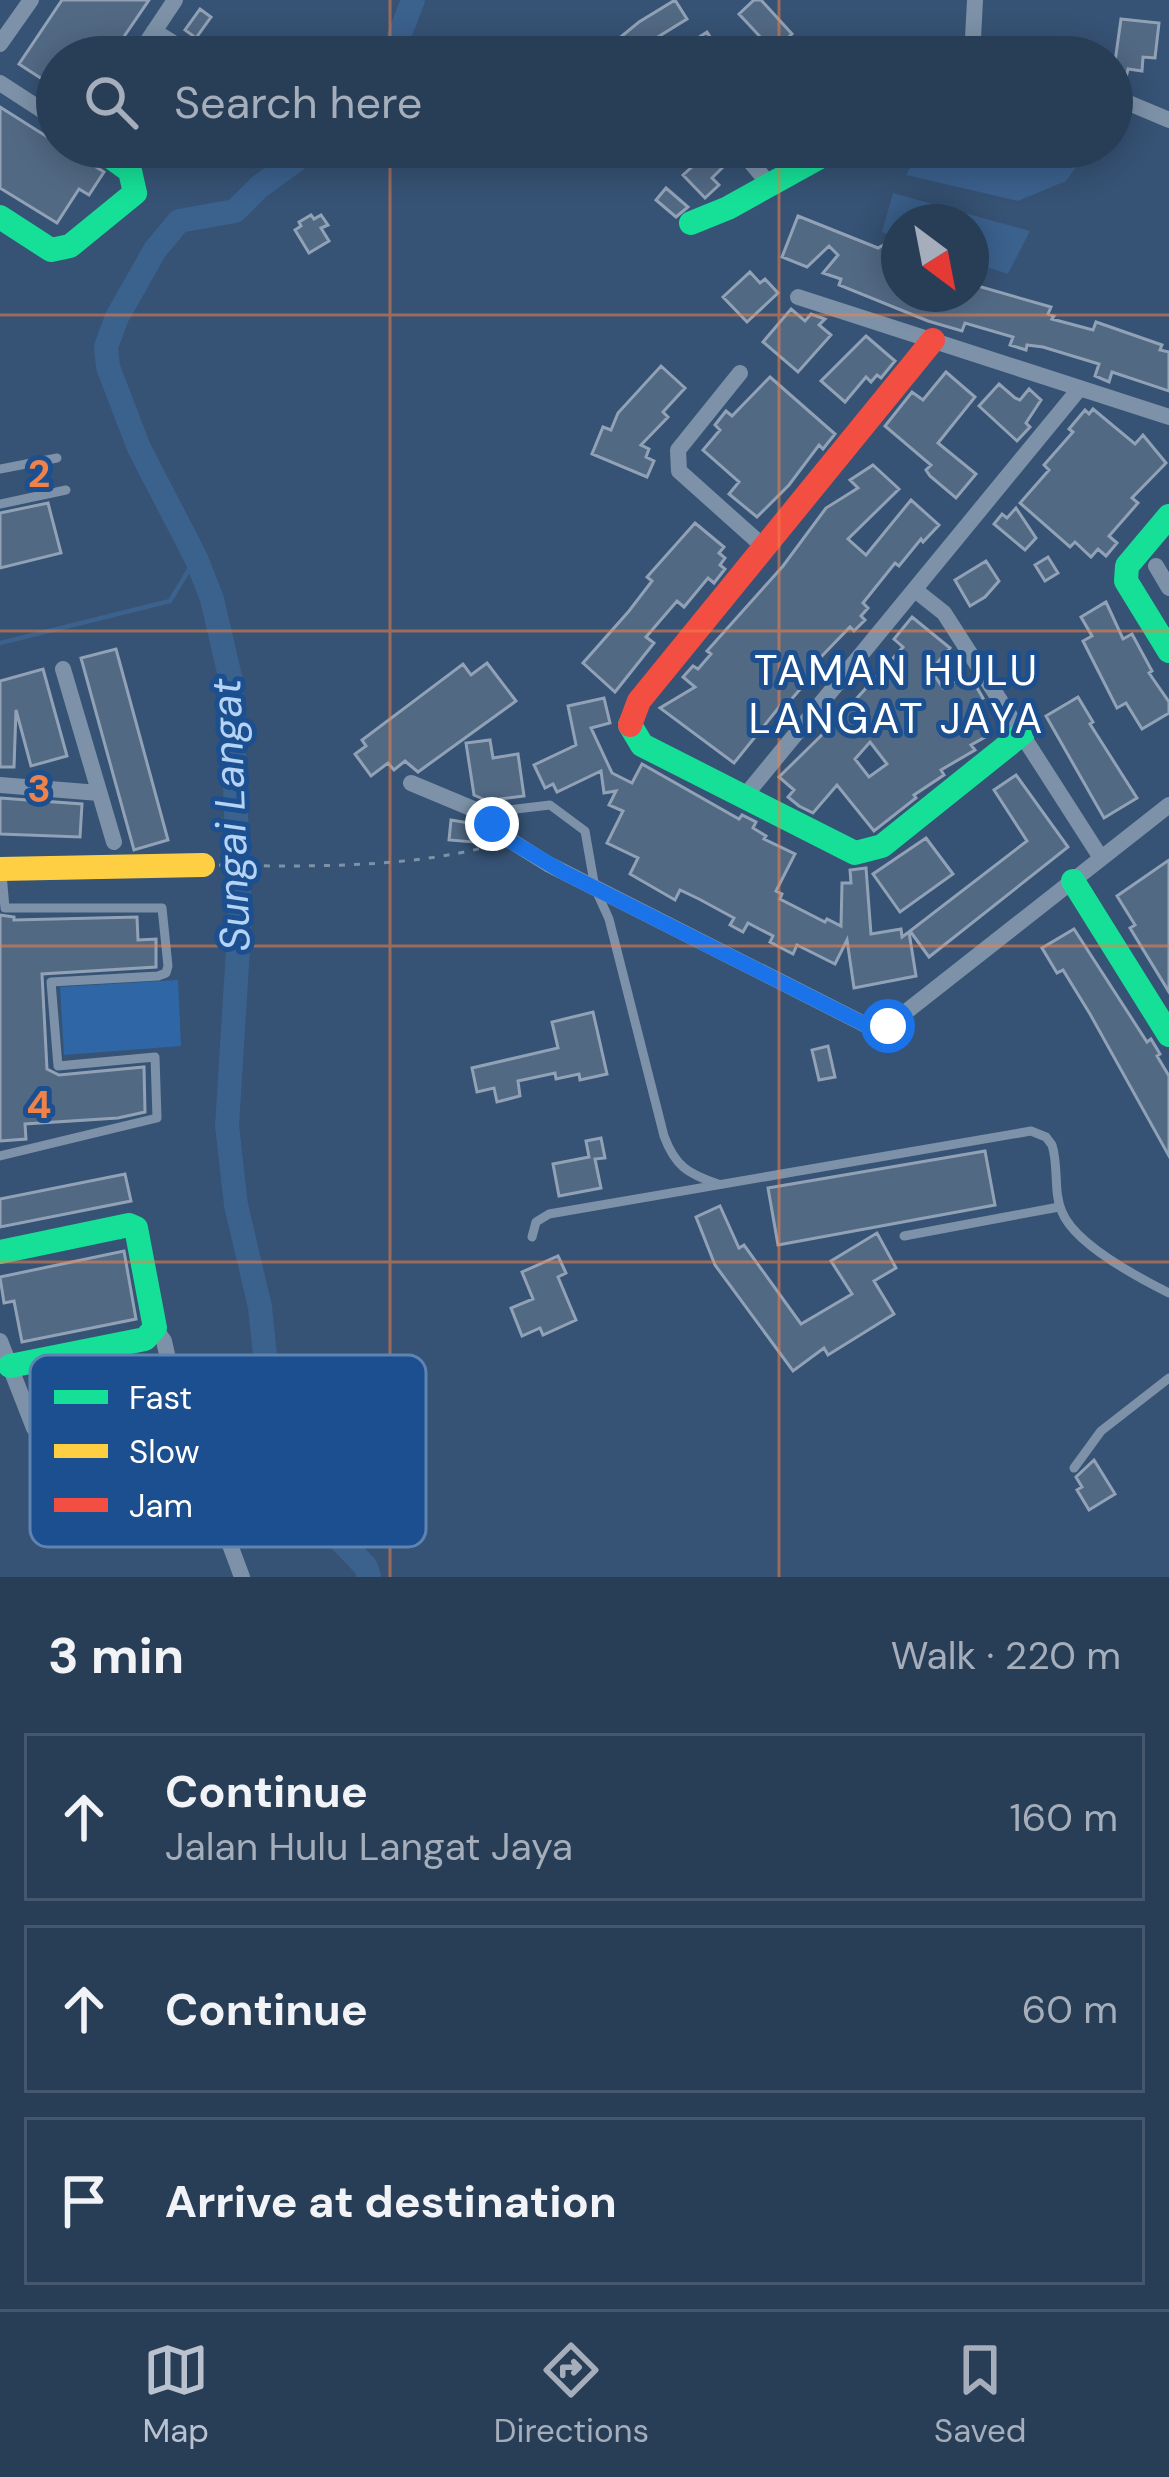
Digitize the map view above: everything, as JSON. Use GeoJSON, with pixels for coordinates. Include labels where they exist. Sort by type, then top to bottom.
{"type":"FeatureCollection","features":[{"type":"Feature","properties":{"kind":"street"},"geometry":{"type":"LineString","coordinates":[[0,44],[31,0]]}},
{"type":"Feature","properties":{"kind":"street"},"geometry":{"type":"LineString","coordinates":[[151,36],[175,0]]}},
{"type":"Feature","properties":{"kind":"street"},"geometry":{"type":"LineString","coordinates":[[973,36],[975,0]]}},
{"type":"Feature","properties":{"kind":"street"},"geometry":{"type":"LineString","coordinates":[[154,31],[162,36]]}},
{"type":"Feature","properties":{"kind":"street"},"geometry":{"type":"LineString","coordinates":[[0,83],[36,106]]}},
{"type":"Feature","properties":{"kind":"street"},"geometry":{"type":"LineString","coordinates":[[1133,105],[1169,120]]}},
{"type":"Feature","properties":{"kind":"street"},"geometry":{"type":"LineString","coordinates":[[0,217],[60,251],[135,194],[137,183],[128,168]]}},
{"type":"Feature","properties":{"kind":"street"},"geometry":{"type":"LineString","coordinates":[[756,168],[770,185]]}},
{"type":"Feature","properties":{"kind":"street"},"geometry":{"type":"LineString","coordinates":[[691,223],[718,215],[812,168]]}},
{"type":"Feature","properties":{"kind":"street"},"geometry":{"type":"LineString","coordinates":[[798,296],[1169,417]]}},
{"type":"Feature","properties":{"kind":"street"},"geometry":{"type":"LineString","coordinates":[[933,340],[639,701],[629,724],[642,745],[855,853],[882,846],[1023,733]]}},
{"type":"Feature","properties":{"kind":"street"},"geometry":{"type":"LineString","coordinates":[[740,373],[678,450],[679,471],[765,548]]}},
{"type":"Feature","properties":{"kind":"street"},"geometry":{"type":"LineString","coordinates":[[744,796],[1080,388]]}},
{"type":"Feature","properties":{"kind":"street"},"geometry":{"type":"LineString","coordinates":[[1169,516],[1127,566],[1126,580],[1169,651]]}},
{"type":"Feature","properties":{"kind":"street"},"geometry":{"type":"LineString","coordinates":[[1156,566],[1169,588]]}},
{"type":"Feature","properties":{"kind":"street"},"geometry":{"type":"LineString","coordinates":[[915,590],[944,613],[1101,858]]}},
{"type":"Feature","properties":{"kind":"street"},"geometry":{"type":"LineString","coordinates":[[63,669],[114,842]]}},
{"type":"Feature","properties":{"kind":"street"},"geometry":{"type":"LineString","coordinates":[[412,783],[490,816],[509,840],[595,888],[868,1026],[888,1026],[1169,805]]}},
{"type":"Feature","properties":{"kind":"street"},"geometry":{"type":"LineString","coordinates":[[0,785],[99,793]]}},
{"type":"Feature","properties":{"kind":"street"},"geometry":{"type":"LineString","coordinates":[[1,868],[203,865]]}},
{"type":"Feature","properties":{"kind":"street"},"geometry":{"type":"LineString","coordinates":[[1073,881],[1160,1002],[1169,1035]]}},
{"type":"Feature","properties":{"kind":"street"},"geometry":{"type":"LineString","coordinates":[[0,1252],[128,1225],[136,1228],[150,1334]]}},
{"type":"Feature","properties":{"kind":"street"},"geometry":{"type":"LineString","coordinates":[[58,1355],[150,1334],[164,1341],[167,1355]]}},
{"type":"Feature","properties":{"kind":"street"},"geometry":{"type":"LineString","coordinates":[[0,1341],[30,1418]]}},
{"type":"Feature","properties":{"kind":"street"},"geometry":{"type":"LineString","coordinates":[[10,1366],[30,1361]]}},
{"type":"Feature","properties":{"kind":"street"},"geometry":{"type":"LineString","coordinates":[[231,1547],[242,1577]]}},
{"type":"Feature","properties":{"kind":"lane"},"geometry":{"type":"LineString","coordinates":[[0,469],[57,458]]}},
{"type":"Feature","properties":{"kind":"lane"},"geometry":{"type":"LineString","coordinates":[[0,503],[66,490]]}},
{"type":"Feature","properties":{"kind":"lane"},"geometry":{"type":"LineString","coordinates":[[490,816],[550,805],[585,831],[595,888],[609,919],[674,1163],[723,1185]]}},
{"type":"Feature","properties":{"kind":"lane"},"geometry":{"type":"LineString","coordinates":[[0,1156],[158,1118],[155,1057],[58,1066],[50,989],[56,979],[158,976],[168,966],[162,908],[5,908],[1,868]]}},
{"type":"Feature","properties":{"kind":"lane"},"geometry":{"type":"LineString","coordinates":[[532,1237],[536,1222],[549,1214],[1031,1132],[1046,1137],[1052,1145],[1059,1207],[1078,1234],[1169,1293]]}},
{"type":"Feature","properties":{"kind":"lane"},"geometry":{"type":"LineString","coordinates":[[904,1236],[1059,1207]]}},
{"type":"Feature","properties":{"kind":"lane"},"geometry":{"type":"LineString","coordinates":[[1074,1468],[1102,1431],[1169,1378]]}},
{"type":"Feature","properties":{"kind":"path"},"geometry":{"type":"LineString","coordinates":[[203,865],[311,867],[458,854],[509,840]]}},
{"type":"Feature","properties":{"kind":"shaded area"},"geometry":{"type":"Polygon","coordinates":[[[910,168],[1076,168],[1066,181],[1018,201],[906,175],[910,168]]]}},
{"type":"Feature","properties":{"kind":"shaded area"},"geometry":{"type":"Polygon","coordinates":[[[893,193],[933,204],[890,204],[893,193]]]}},
{"type":"Feature","properties":{"kind":"shaded area"},"geometry":{"type":"Polygon","coordinates":[[[989,220],[1030,231],[1008,274],[989,268],[989,220]]]}},
{"type":"Feature","properties":{"kind":"shaded area"},"geometry":{"type":"Polygon","coordinates":[[[178,980],[181,1046],[64,1055],[60,987],[178,980]]]}},
{"type":"Feature","properties":{"kind":"building"},"geometry":{"type":"Polygon","coordinates":[[[62,0],[149,0],[124,36],[38,36],[62,0]]]}},
{"type":"Feature","properties":{"kind":"building"},"geometry":{"type":"Polygon","coordinates":[[[675,0],[687,19],[659,36],[622,36],[675,0]]]}},
{"type":"Feature","properties":{"kind":"building"},"geometry":{"type":"Polygon","coordinates":[[[754,0],[761,0],[792,34],[759,36],[739,14],[754,0]]]}},
{"type":"Feature","properties":{"kind":"building"},"geometry":{"type":"Polygon","coordinates":[[[200,9],[211,17],[197,36],[185,30],[200,9]]]}},
{"type":"Feature","properties":{"kind":"building"},"geometry":{"type":"Polygon","coordinates":[[[1121,19],[1159,23],[1155,58],[1143,57],[1142,71],[1133,70],[1133,36],[1119,36],[1121,19]]]}},
{"type":"Feature","properties":{"kind":"building"},"geometry":{"type":"Polygon","coordinates":[[[36,39],[36,75],[19,64],[36,39]]]}},
{"type":"Feature","properties":{"kind":"building"},"geometry":{"type":"Polygon","coordinates":[[[0,107],[36,130],[36,168],[98,168],[104,172],[89,195],[79,189],[57,223],[0,188],[0,107]]]}},
{"type":"Feature","properties":{"kind":"building"},"geometry":{"type":"Polygon","coordinates":[[[691,168],[722,168],[712,178],[719,185],[705,198],[683,175],[691,168]]]}},
{"type":"Feature","properties":{"kind":"building"},"geometry":{"type":"Polygon","coordinates":[[[666,188],[688,207],[676,217],[656,200],[666,188]]]}},
{"type":"Feature","properties":{"kind":"building"},"geometry":{"type":"Polygon","coordinates":[[[311,215],[314,219],[321,215],[328,225],[321,228],[329,241],[309,253],[295,230],[311,215]]]}},
{"type":"Feature","properties":{"kind":"building"},"geometry":{"type":"Polygon","coordinates":[[[798,216],[881,246],[881,302],[823,273],[838,255],[829,246],[807,267],[782,257],[798,216]]]}},
{"type":"Feature","properties":{"kind":"building"},"geometry":{"type":"Polygon","coordinates":[[[750,272],[778,293],[747,322],[723,297],[750,272]]]}},
{"type":"Feature","properties":{"kind":"building"},"geometry":{"type":"Polygon","coordinates":[[[989,289],[1051,307],[1052,319],[1093,330],[1096,322],[1162,345],[1160,350],[1169,352],[1169,391],[1112,372],[1109,382],[1095,376],[1099,364],[1043,347],[1027,345],[1026,350],[1010,345],[1013,337],[965,323],[962,331],[906,312],[989,312],[989,289]]]}},
{"type":"Feature","properties":{"kind":"building"},"geometry":{"type":"Polygon","coordinates":[[[791,309],[805,321],[811,314],[825,319],[819,325],[831,335],[798,372],[763,342],[791,309]]]}},
{"type":"Feature","properties":{"kind":"building"},"geometry":{"type":"Polygon","coordinates":[[[866,336],[895,361],[881,378],[877,375],[871,382],[866,377],[845,402],[821,381],[866,336]]]}},
{"type":"Feature","properties":{"kind":"building"},"geometry":{"type":"Polygon","coordinates":[[[661,366],[685,388],[663,412],[668,417],[641,445],[649,449],[646,457],[654,461],[647,477],[592,454],[603,427],[611,430],[618,413],[661,366]]]}},
{"type":"Feature","properties":{"kind":"building"},"geometry":{"type":"Polygon","coordinates":[[[946,372],[975,397],[938,443],[976,474],[956,498],[930,476],[926,470],[931,465],[885,426],[912,392],[923,400],[946,372]]]}},
{"type":"Feature","properties":{"kind":"building"},"geometry":{"type":"Polygon","coordinates":[[[770,377],[835,434],[823,449],[819,445],[757,517],[729,494],[739,482],[703,450],[720,430],[715,425],[726,411],[732,416],[770,377]]]}},
{"type":"Feature","properties":{"kind":"building"},"geometry":{"type":"Polygon","coordinates":[[[999,384],[1020,400],[1029,389],[1041,400],[1026,423],[1030,427],[1017,441],[979,406],[999,384]]]}},
{"type":"Feature","properties":{"kind":"building"},"geometry":{"type":"Polygon","coordinates":[[[1093,409],[1135,444],[1143,435],[1166,463],[1132,498],[1138,503],[1109,536],[1117,543],[1106,556],[1098,549],[1091,557],[1075,542],[1070,547],[1020,503],[1049,470],[1044,465],[1073,432],[1069,429],[1085,410],[1089,414],[1093,409]]]}},
{"type":"Feature","properties":{"kind":"building"},"geometry":{"type":"Polygon","coordinates":[[[873,465],[899,489],[848,539],[866,555],[911,500],[939,525],[899,566],[895,563],[863,603],[868,608],[861,616],[865,620],[854,631],[850,627],[820,658],[815,672],[734,763],[660,708],[695,687],[683,677],[711,654],[707,651],[783,566],[826,508],[858,488],[850,480],[873,465]]]}},
{"type":"Feature","properties":{"kind":"building"},"geometry":{"type":"Polygon","coordinates":[[[48,503],[61,553],[0,568],[0,513],[48,503]]]}},
{"type":"Feature","properties":{"kind":"building"},"geometry":{"type":"Polygon","coordinates":[[[1016,508],[1036,538],[1025,550],[994,524],[1016,508]]]}},
{"type":"Feature","properties":{"kind":"building"},"geometry":{"type":"Polygon","coordinates":[[[695,523],[724,547],[719,553],[725,558],[720,565],[725,569],[714,583],[708,578],[684,607],[677,601],[646,637],[654,643],[615,692],[583,663],[652,581],[647,577],[695,523]]]}},
{"type":"Feature","properties":{"kind":"building"},"geometry":{"type":"Polygon","coordinates":[[[1048,557],[1058,573],[1045,581],[1035,565],[1048,557]]]}},
{"type":"Feature","properties":{"kind":"building"},"geometry":{"type":"Polygon","coordinates":[[[986,561],[999,581],[970,606],[955,580],[986,561]]]}},
{"type":"Feature","properties":{"kind":"building"},"geometry":{"type":"Polygon","coordinates":[[[1106,602],[1123,639],[1132,634],[1149,673],[1169,702],[1169,713],[1142,729],[1126,703],[1117,708],[1083,641],[1092,636],[1081,617],[1106,602]]]}},
{"type":"Feature","properties":{"kind":"building"},"geometry":{"type":"Polygon","coordinates":[[[912,617],[950,648],[931,670],[943,688],[960,678],[966,686],[973,681],[983,698],[971,706],[989,735],[971,745],[975,750],[941,770],[944,775],[874,831],[837,785],[813,813],[788,797],[794,790],[779,777],[903,647],[894,639],[912,617]],[[870,742],[855,759],[869,777],[887,764],[870,742]]]}},
{"type":"Feature","properties":{"kind":"building"},"geometry":{"type":"Polygon","coordinates":[[[116,649],[168,840],[134,850],[81,658],[116,649]]]}},
{"type":"Feature","properties":{"kind":"building"},"geometry":{"type":"Polygon","coordinates":[[[487,663],[516,701],[418,772],[405,761],[394,770],[388,763],[371,776],[355,754],[366,746],[362,740],[463,664],[471,675],[487,663]]]}},
{"type":"Feature","properties":{"kind":"building"},"geometry":{"type":"Polygon","coordinates":[[[43,669],[67,756],[31,766],[16,710],[14,767],[0,767],[0,681],[43,669]]]}},
{"type":"Feature","properties":{"kind":"building"},"geometry":{"type":"Polygon","coordinates":[[[1078,697],[1137,798],[1104,818],[1046,716],[1078,697]]]}},
{"type":"Feature","properties":{"kind":"building"},"geometry":{"type":"Polygon","coordinates":[[[604,698],[610,723],[591,728],[612,773],[632,783],[642,764],[739,819],[742,815],[756,822],[753,828],[764,839],[795,854],[776,891],[782,894],[780,899],[825,922],[841,926],[842,883],[851,883],[850,870],[866,868],[871,934],[901,929],[902,937],[909,932],[916,976],[854,988],[847,940],[835,964],[797,945],[793,954],[748,923],[743,932],[730,925],[734,918],[699,899],[680,890],[675,900],[630,874],[638,858],[607,843],[623,811],[609,805],[616,791],[604,793],[601,771],[557,792],[553,784],[545,788],[534,765],[576,745],[568,706],[604,698]]]}},
{"type":"Feature","properties":{"kind":"building"},"geometry":{"type":"Polygon","coordinates":[[[490,740],[493,758],[518,754],[524,796],[494,804],[474,795],[466,743],[490,740]]]}},
{"type":"Feature","properties":{"kind":"building"},"geometry":{"type":"Polygon","coordinates":[[[1016,775],[1068,847],[929,957],[910,931],[1027,841],[994,790],[1016,775]]]}},
{"type":"Feature","properties":{"kind":"building"},"geometry":{"type":"Polygon","coordinates":[[[0,798],[82,804],[80,837],[0,834],[0,798]]]}},
{"type":"Feature","properties":{"kind":"building"},"geometry":{"type":"Polygon","coordinates":[[[451,820],[475,824],[473,842],[449,840],[451,820]]]}},
{"type":"Feature","properties":{"kind":"building"},"geometry":{"type":"Polygon","coordinates":[[[926,838],[953,874],[900,912],[873,874],[926,838]]]}},
{"type":"Feature","properties":{"kind":"building"},"geometry":{"type":"Polygon","coordinates":[[[1169,860],[1169,992],[1130,928],[1135,925],[1117,896],[1169,860]]]}},
{"type":"Feature","properties":{"kind":"building"},"geometry":{"type":"Polygon","coordinates":[[[0,915],[14,920],[137,917],[138,940],[156,939],[156,967],[42,974],[47,1069],[59,1075],[144,1067],[145,1112],[25,1124],[26,1139],[0,1141],[0,915]]]}},
{"type":"Feature","properties":{"kind":"building"},"geometry":{"type":"Polygon","coordinates":[[[1074,929],[1147,1042],[1151,1039],[1160,1054],[1169,1076],[1169,1156],[1090,1014],[1063,970],[1057,973],[1042,948],[1074,929]]]}},
{"type":"Feature","properties":{"kind":"building"},"geometry":{"type":"Polygon","coordinates":[[[593,1012],[607,1074],[580,1080],[579,1074],[556,1079],[555,1073],[518,1081],[520,1096],[497,1102],[494,1088],[477,1092],[472,1068],[558,1048],[552,1022],[593,1012]]]}},
{"type":"Feature","properties":{"kind":"building"},"geometry":{"type":"Polygon","coordinates":[[[828,1046],[835,1077],[819,1080],[812,1050],[828,1046]]]}},
{"type":"Feature","properties":{"kind":"building"},"geometry":{"type":"Polygon","coordinates":[[[601,1138],[605,1158],[595,1159],[601,1188],[559,1196],[553,1164],[589,1157],[586,1141],[601,1138]]]}},
{"type":"Feature","properties":{"kind":"building"},"geometry":{"type":"Polygon","coordinates":[[[985,1151],[995,1205],[778,1245],[768,1188],[985,1151]]]}},
{"type":"Feature","properties":{"kind":"building"},"geometry":{"type":"Polygon","coordinates":[[[125,1174],[131,1201],[0,1227],[0,1199],[125,1174]]]}},
{"type":"Feature","properties":{"kind":"building"},"geometry":{"type":"Polygon","coordinates":[[[720,1206],[739,1248],[744,1245],[801,1324],[852,1294],[831,1261],[877,1233],[896,1268],[874,1281],[894,1314],[828,1355],[824,1348],[793,1371],[715,1265],[696,1217],[720,1206]]]}},
{"type":"Feature","properties":{"kind":"building"},"geometry":{"type":"Polygon","coordinates":[[[124,1251],[136,1319],[22,1342],[14,1301],[4,1303],[0,1277],[124,1251]]]}},
{"type":"Feature","properties":{"kind":"building"},"geometry":{"type":"Polygon","coordinates":[[[558,1256],[566,1273],[558,1277],[576,1320],[543,1335],[540,1328],[522,1336],[511,1308],[533,1299],[522,1272],[558,1256]]]}},
{"type":"Feature","properties":{"kind":"building"},"geometry":{"type":"Polygon","coordinates":[[[1094,1460],[1115,1494],[1089,1510],[1077,1490],[1082,1487],[1076,1477],[1094,1460]]]}},
{"type":"Feature","properties":{"kind":"waterway","name":"Sungai Langat"},"geometry":{"type":"LineString","coordinates":[[399,36],[413,0]]}},
{"type":"Feature","properties":{"kind":"waterway","name":"Sungai Langat"},"geometry":{"type":"LineString","coordinates":[[265,1355],[260,1307],[236,1205],[227,1126],[240,917],[231,681],[212,599],[139,448],[108,367],[106,347],[117,317],[155,250],[179,221],[235,211],[285,168]]}},
{"type":"Feature","properties":{"kind":"waterway"},"geometry":{"type":"LineString","coordinates":[[0,643],[170,601],[196,558]]}},
{"type":"Feature","properties":{"kind":"waterway","name":"Sungai Langat"},"geometry":{"type":"LineString","coordinates":[[347,1547],[369,1577]]}},
{"type":"Feature","properties":{"kind":"traffic: fast"},"geometry":{"type":"LineString","coordinates":[[0,217],[51,250],[70,246],[135,193],[126,168]]}},
{"type":"Feature","properties":{"kind":"traffic: fast"},"geometry":{"type":"LineString","coordinates":[[691,223],[800,168]]}},
{"type":"Feature","properties":{"kind":"traffic: fast"},"geometry":{"type":"LineString","coordinates":[[1169,516],[1127,566],[1126,581],[1169,651]]}},
{"type":"Feature","properties":{"kind":"traffic: fast"},"geometry":{"type":"LineString","coordinates":[[630,725],[642,745],[855,853],[882,846],[1023,733]]}},
{"type":"Feature","properties":{"kind":"traffic: fast"},"geometry":{"type":"LineString","coordinates":[[1073,881],[1169,1035]]}},
{"type":"Feature","properties":{"kind":"traffic: fast"},"geometry":{"type":"LineString","coordinates":[[0,1252],[129,1225],[136,1228],[155,1328],[145,1339],[65,1355]]}},
{"type":"Feature","properties":{"kind":"traffic: fast"},"geometry":{"type":"LineString","coordinates":[[10,1366],[30,1362]]}},
{"type":"Feature","properties":{"kind":"traffic: slow"},"geometry":{"type":"LineString","coordinates":[[0,869],[203,865]]}},
{"type":"Feature","properties":{"kind":"traffic: jam"},"geometry":{"type":"LineString","coordinates":[[630,725],[639,701],[933,340]]}},
{"type":"Feature","properties":{"kind":"district","name":"TAMAN HULU LANGAT JAYA"},"geometry":{"type":"Point","coordinates":[897,694]}},
{"type":"Feature","properties":{"kind":"route"},"geometry":{"type":"LineString","coordinates":[[492,824],[500,834],[563,872],[868,1026],[888,1026]]}}]}
